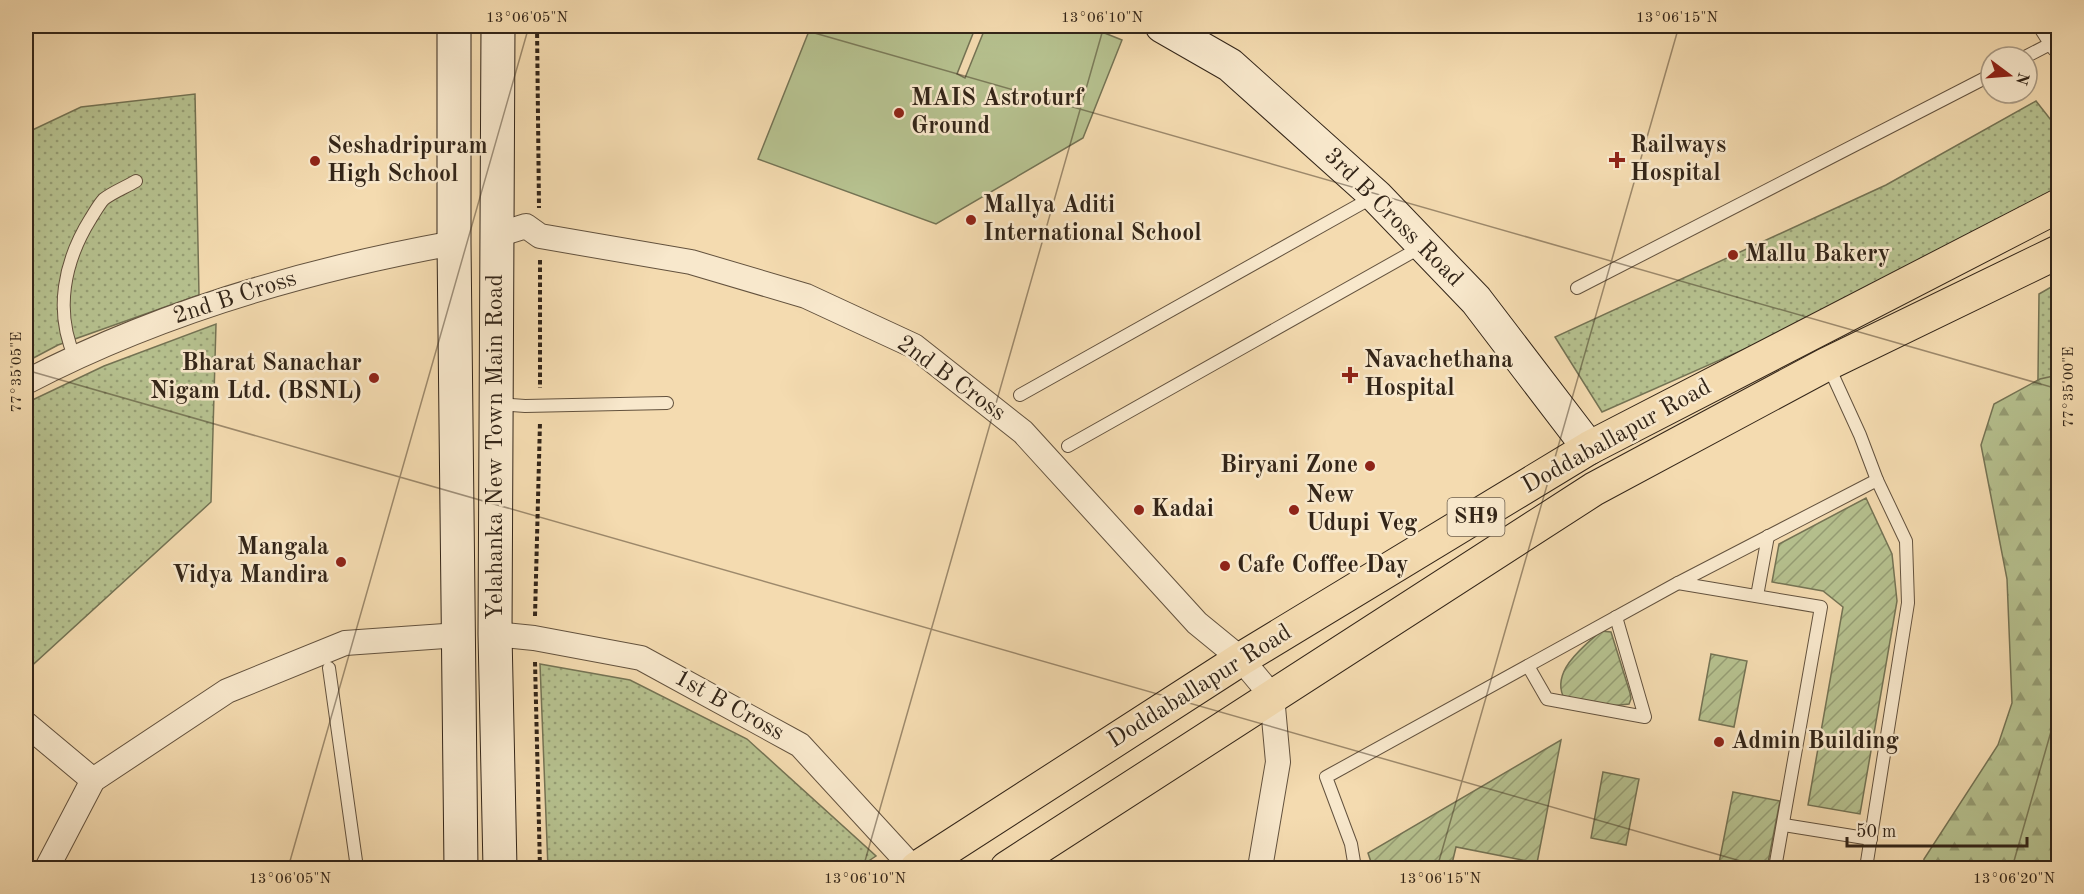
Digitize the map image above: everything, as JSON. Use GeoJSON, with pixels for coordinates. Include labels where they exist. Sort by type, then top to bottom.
{"type":"FeatureCollection","features":[{"type":"Feature","properties":{"kind":"main road","name":"Yelahanka New Town Main Road"},"geometry":{"type":"LineString","coordinates":[[454,26],[454,243],[461,868]]}},
{"type":"Feature","properties":{"kind":"main road","name":"Yelahanka New Town Main Road"},"geometry":{"type":"LineString","coordinates":[[498,26],[495,633],[500,868]]}},
{"type":"Feature","properties":{"kind":"main road","name":"3rd B Cross Road"},"geometry":{"type":"LineString","coordinates":[[1162,26],[1230,65],[1376,196],[1476,300],[1589,448]]}},
{"type":"Feature","properties":{"kind":"main road","name":"Doddaballapur Road"},"geometry":{"type":"LineString","coordinates":[[915,868],[1241,659],[1589,448],[2058,206]]}},
{"type":"Feature","properties":{"kind":"main road","name":"Doddaballapur Road"},"geometry":{"type":"LineString","coordinates":[[1007,868],[1594,489],[1827,364],[2058,252]]}},
{"type":"Feature","properties":{"kind":"street","name":"2nd B Cross"},"geometry":{"type":"LineString","coordinates":[[497,235],[526,226],[540,236],[702,265],[806,296],[914,346],[1023,432],[1197,623],[1241,659],[1272,696]]}},
{"type":"Feature","properties":{"kind":"street","name":"2nd B Cross"},"geometry":{"type":"LineString","coordinates":[[26,382],[75,358],[158,323],[277,283],[338,267],[454,243]]}},
{"type":"Feature","properties":{"kind":"street","name":"1st B Cross"},"geometry":{"type":"LineString","coordinates":[[495,633],[641,658],[800,745],[915,868]]}},
{"type":"Feature","properties":{"kind":"street"},"geometry":{"type":"LineString","coordinates":[[47,868],[93,780],[226,691],[345,643],[459,635]]}},
{"type":"Feature","properties":{"kind":"street"},"geometry":{"type":"LineString","coordinates":[[1260,868],[1278,762],[1272,696]]}},
{"type":"Feature","properties":{"kind":"street"},"geometry":{"type":"LineString","coordinates":[[26,724],[93,780]]}},
{"type":"Feature","properties":{"kind":"lane"},"geometry":{"type":"LineString","coordinates":[[2039,48],[2055,38]]}},
{"type":"Feature","properties":{"kind":"lane"},"geometry":{"type":"LineString","coordinates":[[1577,288],[1979,81]]}},
{"type":"Feature","properties":{"kind":"lane"},"geometry":{"type":"LineString","coordinates":[[75,358],[70,347],[63,310],[66,278],[82,233],[103,200],[136,180]]}},
{"type":"Feature","properties":{"kind":"lane"},"geometry":{"type":"LineString","coordinates":[[1020,395],[1376,196]]}},
{"type":"Feature","properties":{"kind":"lane"},"geometry":{"type":"LineString","coordinates":[[1068,446],[1424,245]]}},
{"type":"Feature","properties":{"kind":"lane"},"geometry":{"type":"LineString","coordinates":[[1827,364],[1906,541],[1908,603],[1866,868]]}},
{"type":"Feature","properties":{"kind":"lane"},"geometry":{"type":"LineString","coordinates":[[496,404],[667,403]]}},
{"type":"Feature","properties":{"kind":"lane"},"geometry":{"type":"LineString","coordinates":[[1356,868],[1352,844],[1326,777],[1678,583],[1877,480]]}},
{"type":"Feature","properties":{"kind":"lane"},"geometry":{"type":"LineString","coordinates":[[1757,596],[1768,536]]}},
{"type":"Feature","properties":{"kind":"lane"},"geometry":{"type":"LineString","coordinates":[[1678,583],[1821,607],[1775,868]]}},
{"type":"Feature","properties":{"kind":"lane"},"geometry":{"type":"LineString","coordinates":[[1528,666],[1547,699],[1645,717],[1616,617]]}},
{"type":"Feature","properties":{"kind":"lane"},"geometry":{"type":"LineString","coordinates":[[329,668],[357,868]]}},
{"type":"Feature","properties":{"kind":"lane"},"geometry":{"type":"LineString","coordinates":[[1784,825],[1871,839]]}},
{"type":"Feature","properties":{"kind":"path"},"geometry":{"type":"LineString","coordinates":[[537,26],[540,405],[534,638],[540,868]]}},
{"type":"Feature","properties":{"kind":"green space","name":"MAIS Astroturf Ground"},"geometry":{"type":"Polygon","coordinates":[[[811,26],[976,26],[957,74],[965,78],[986,26],[1087,26],[1122,40],[1083,138],[936,224],[758,159],[811,26]]]}},
{"type":"Feature","properties":{"kind":"green space"},"geometry":{"type":"Polygon","coordinates":[[[195,94],[199,295],[58,345],[26,362],[26,133],[81,107],[195,94]]]}},
{"type":"Feature","properties":{"kind":"green space"},"geometry":{"type":"Polygon","coordinates":[[[2029,105],[2039,105],[2058,129],[2058,211],[1602,412],[1555,337],[1886,185],[2029,105]]]}},
{"type":"Feature","properties":{"kind":"green space"},"geometry":{"type":"Polygon","coordinates":[[[2058,283],[2058,716],[2034,705],[2039,294],[2058,283]]]}},
{"type":"Feature","properties":{"kind":"green space"},"geometry":{"type":"Polygon","coordinates":[[[216,324],[211,502],[26,671],[26,403],[104,366],[216,324]]]}},
{"type":"Feature","properties":{"kind":"green space"},"geometry":{"type":"Polygon","coordinates":[[[2058,375],[2058,868],[1923,868],[1924,859],[1998,745],[2012,703],[2007,579],[1981,445],[1994,404],[2040,379],[2058,375]]]}},
{"type":"Feature","properties":{"kind":"green space"},"geometry":{"type":"Polygon","coordinates":[[[1866,498],[1892,554],[1897,601],[1860,814],[1808,805],[1843,607],[1823,591],[1772,582],[1779,544],[1866,498]]]}},
{"type":"Feature","properties":{"kind":"green space"},"geometry":{"type":"Polygon","coordinates":[[[1601,631],[1611,632],[1630,693],[1629,704],[1611,706],[1563,696],[1561,686],[1566,668],[1579,651],[1601,631]]]}},
{"type":"Feature","properties":{"kind":"green space"},"geometry":{"type":"Polygon","coordinates":[[[1711,654],[1747,661],[1734,727],[1699,720],[1711,654]]]}},
{"type":"Feature","properties":{"kind":"green space"},"geometry":{"type":"Polygon","coordinates":[[[540,664],[630,680],[747,739],[876,856],[858,868],[548,868],[540,664]]]}},
{"type":"Feature","properties":{"kind":"green space"},"geometry":{"type":"Polygon","coordinates":[[[1561,740],[1537,863],[1456,847],[1451,868],[1373,868],[1368,853],[1561,740]]]}},
{"type":"Feature","properties":{"kind":"green space"},"geometry":{"type":"Polygon","coordinates":[[[1603,772],[1639,779],[1626,845],[1591,838],[1603,772]]]}},
{"type":"Feature","properties":{"kind":"green space"},"geometry":{"type":"Polygon","coordinates":[[[1733,792],[1780,801],[1767,868],[1718,868],[1733,792]]]}},
{"type":"Feature","properties":{"kind":"place","name":"MAIS Astroturf Ground"},"geometry":{"type":"Point","coordinates":[899,113]}},
{"type":"Feature","properties":{"kind":"place","name":"Railways Hospital"},"geometry":{"type":"Point","coordinates":[1617,160]}},
{"type":"Feature","properties":{"kind":"place","name":"Seshadripuram High School"},"geometry":{"type":"Point","coordinates":[315,161]}},
{"type":"Feature","properties":{"kind":"place","name":"Mallya Aditi International School"},"geometry":{"type":"Point","coordinates":[971,220]}},
{"type":"Feature","properties":{"kind":"place","name":"Mallu Bakery"},"geometry":{"type":"Point","coordinates":[1733,255]}},
{"type":"Feature","properties":{"kind":"place","name":"Navachethana Hospital"},"geometry":{"type":"Point","coordinates":[1350,375]}},
{"type":"Feature","properties":{"kind":"place","name":"Bharat Sanachar Nigam Ltd. (BSNL)"},"geometry":{"type":"Point","coordinates":[374,378]}},
{"type":"Feature","properties":{"kind":"place","name":"Biryani Zone"},"geometry":{"type":"Point","coordinates":[1370,466]}},
{"type":"Feature","properties":{"kind":"place","name":"Kadai"},"geometry":{"type":"Point","coordinates":[1139,510]}},
{"type":"Feature","properties":{"kind":"place","name":"New Udupi Veg"},"geometry":{"type":"Point","coordinates":[1294,510]}},
{"type":"Feature","properties":{"kind":"place","name":"Mangala Vidya Mandira"},"geometry":{"type":"Point","coordinates":[341,562]}},
{"type":"Feature","properties":{"kind":"place","name":"Cafe Coffee Day"},"geometry":{"type":"Point","coordinates":[1225,566]}},
{"type":"Feature","properties":{"kind":"place","name":"Admin Building"},"geometry":{"type":"Point","coordinates":[1719,742]}}]}
